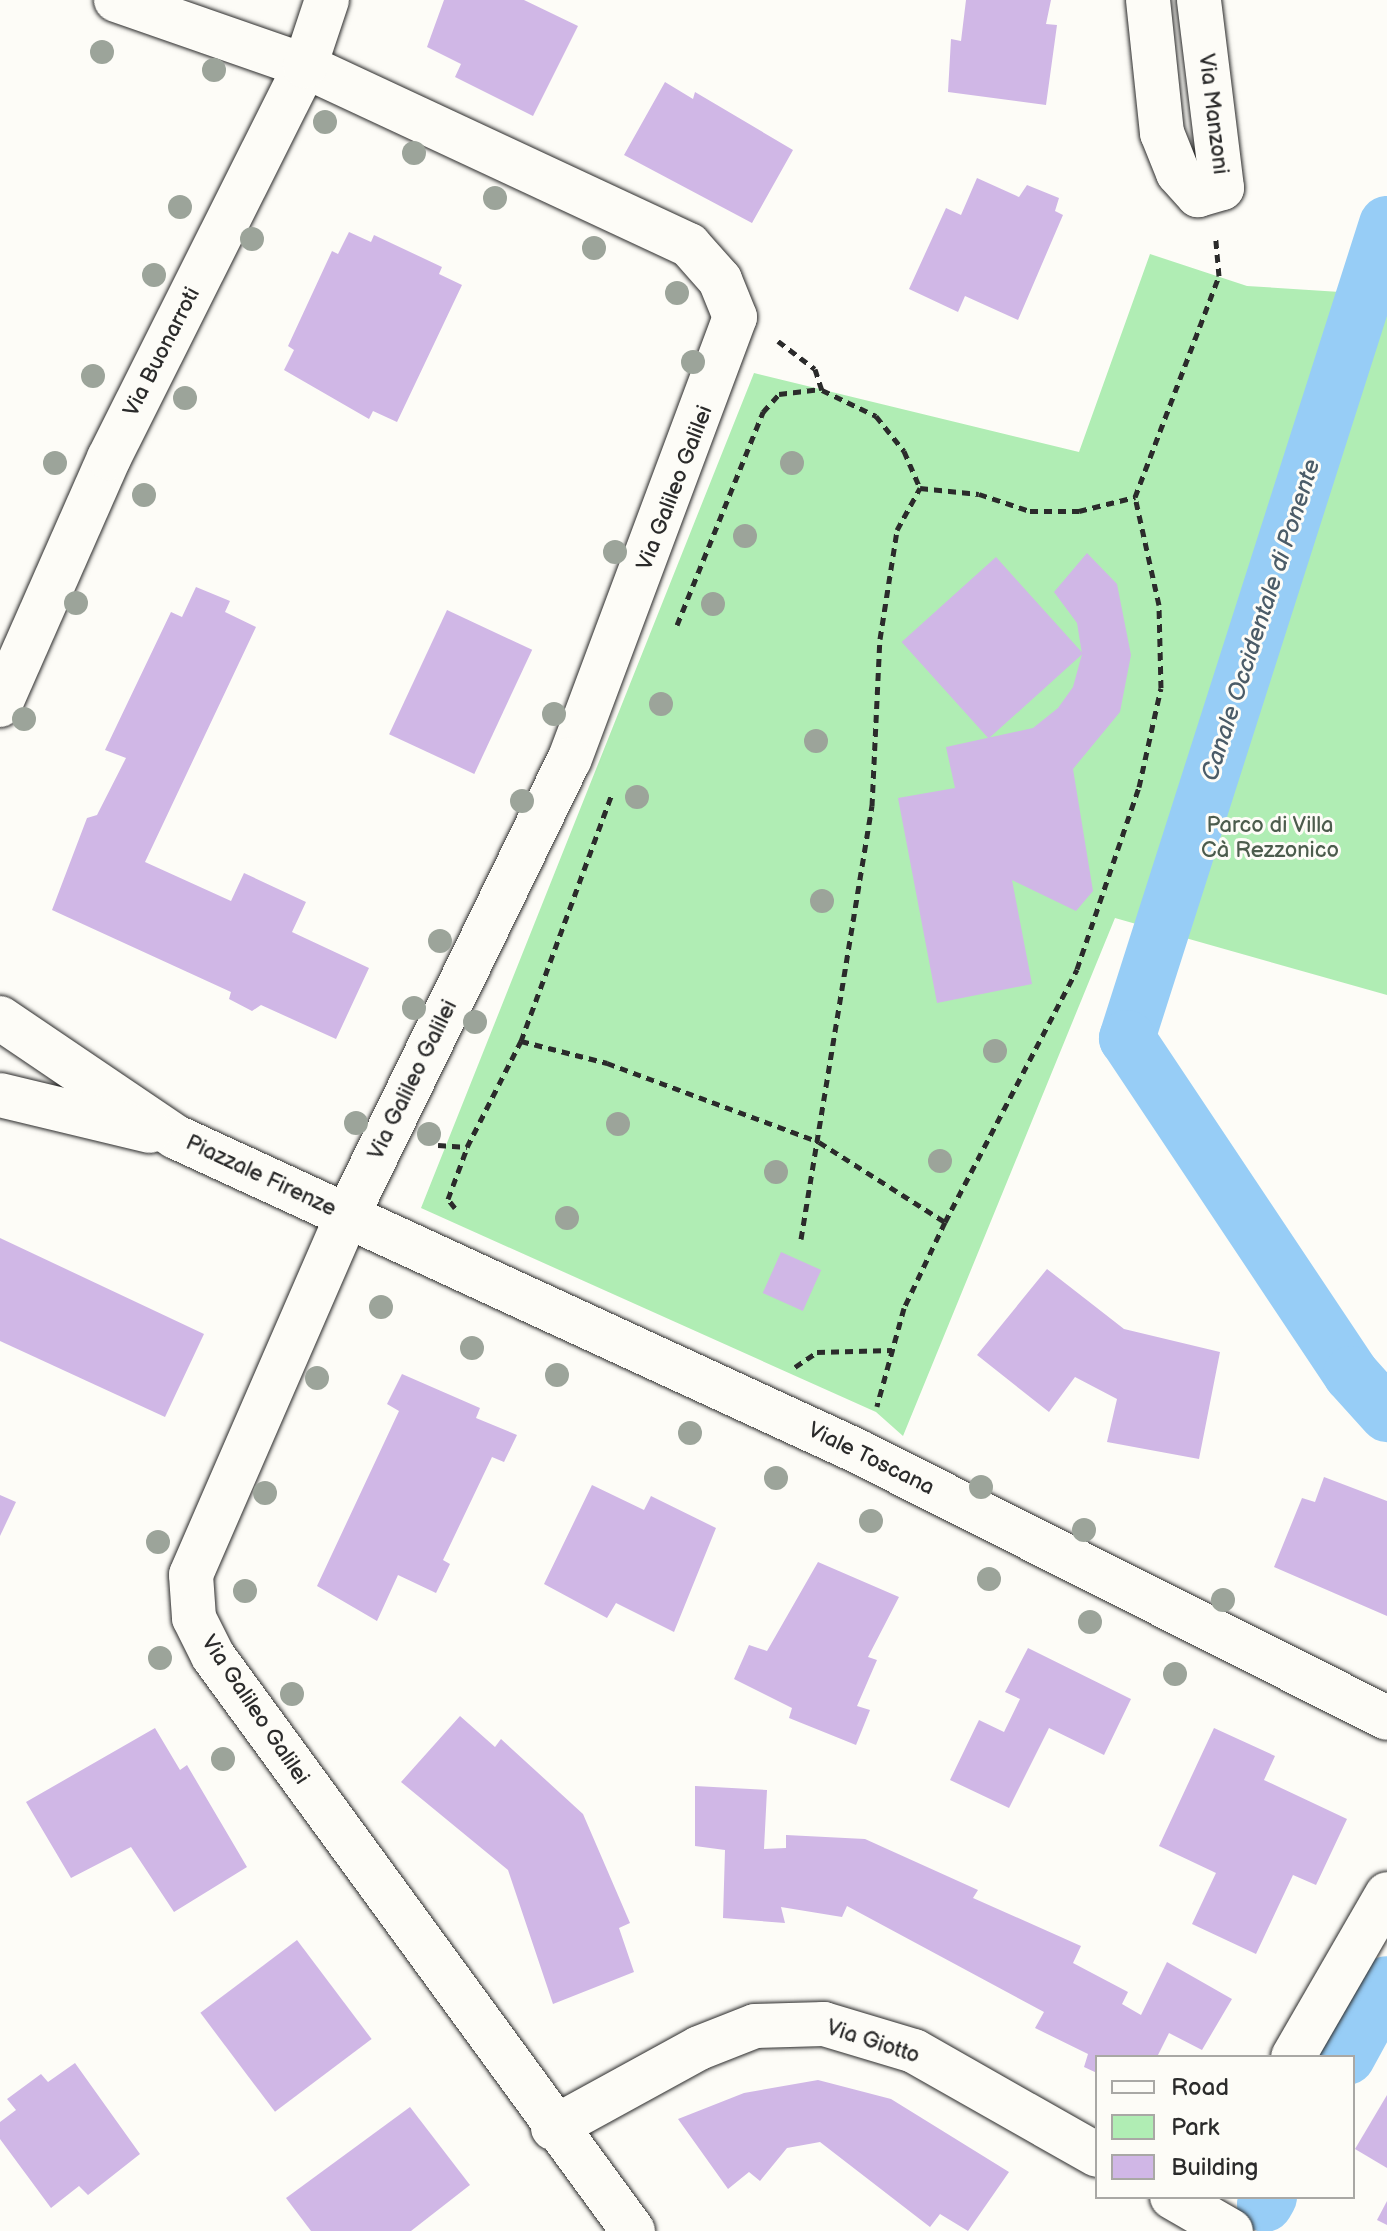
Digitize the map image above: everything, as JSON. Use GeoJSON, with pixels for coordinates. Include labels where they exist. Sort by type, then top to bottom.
{"type":"FeatureCollection","features":[{"type":"Feature","properties":{"kind":"street"},"geometry":{"type":"LineString","coordinates":[[116,0],[305,66],[689,245],[720,280],[735,317]]}},
{"type":"Feature","properties":{"kind":"street","name":"Via Buonarroti"},"geometry":{"type":"LineString","coordinates":[[0,705],[109,458],[305,66],[327,0]]}},
{"type":"Feature","properties":{"kind":"street","name":"Via Manzoni"},"geometry":{"type":"LineString","coordinates":[[1148,0],[1162,133],[1178,173],[1198,195],[1213,194],[1222,188],[1199,0]]}},
{"type":"Feature","properties":{"kind":"street","name":"Via Galileo Galilei"},"geometry":{"type":"LineString","coordinates":[[633,2231],[553,2128],[213,1656],[194,1618],[191,1575],[347,1216],[569,760],[735,317]]}},
{"type":"Feature","properties":{"kind":"street","name":"Piazzale Firenze"},"geometry":{"type":"LineString","coordinates":[[0,1018],[176,1137],[347,1216]]}},
{"type":"Feature","properties":{"kind":"street","name":"Piazzale Firenze"},"geometry":{"type":"LineString","coordinates":[[0,1095],[176,1137]]}},
{"type":"Feature","properties":{"kind":"street","name":"Viale Toscana"},"geometry":{"type":"LineString","coordinates":[[347,1216],[857,1451],[1387,1718]]}},
{"type":"Feature","properties":{"kind":"street"},"geometry":{"type":"LineString","coordinates":[[1294,2055],[1387,1894]]}},
{"type":"Feature","properties":{"kind":"street","name":"Via Giotto"},"geometry":{"type":"LineString","coordinates":[[553,2128],[699,2048],[755,2026],[824,2024],[914,2051],[1095,2154]]}},
{"type":"Feature","properties":{"kind":"path"},"geometry":{"type":"LineString","coordinates":[[857,1451],[892,1350],[945,1222],[1077,969],[1139,787],[1161,688],[1159,605],[1135,497],[1219,276],[1213,194]]}},
{"type":"Feature","properties":{"kind":"path"},"geometry":{"type":"LineString","coordinates":[[735,317],[797,351],[821,389],[876,416],[904,451],[920,488]]}},
{"type":"Feature","properties":{"kind":"path"},"geometry":{"type":"LineString","coordinates":[[672,637],[763,412],[779,394],[821,389]]}},
{"type":"Feature","properties":{"kind":"path"},"geometry":{"type":"LineString","coordinates":[[920,488],[979,494],[1030,511],[1079,511],[1135,497]]}},
{"type":"Feature","properties":{"kind":"path"},"geometry":{"type":"LineString","coordinates":[[801,1239],[819,1142],[817,1115],[872,806],[880,639],[897,530],[920,488]]}},
{"type":"Feature","properties":{"kind":"path"},"geometry":{"type":"LineString","coordinates":[[465,1222],[448,1199],[467,1147],[521,1041],[617,781]]}},
{"type":"Feature","properties":{"kind":"path"},"geometry":{"type":"LineString","coordinates":[[521,1041],[607,1063],[819,1142],[945,1222]]}},
{"type":"Feature","properties":{"kind":"path"},"geometry":{"type":"LineString","coordinates":[[425,1142],[467,1147]]}},
{"type":"Feature","properties":{"kind":"path"},"geometry":{"type":"LineString","coordinates":[[779,1361],[793,1368],[817,1352],[892,1350]]}},
{"type":"Feature","properties":{"kind":"green space","name":"Parco di Villa Cà Rezzonico"},"geometry":{"type":"Polygon","coordinates":[[[1150,254],[1247,286],[1387,295],[1387,995],[1115,918],[903,1436],[876,1412],[421,1208],[754,373],[1079,452],[1150,254]]]}},
{"type":"Feature","properties":{"kind":"building"},"geometry":{"type":"Polygon","coordinates":[[[444,0],[524,0],[578,26],[533,116],[455,77],[461,64],[427,47],[444,0]]]}},
{"type":"Feature","properties":{"kind":"building"},"geometry":{"type":"Polygon","coordinates":[[[966,0],[1051,0],[1046,24],[1057,25],[1046,105],[948,92],[951,39],[961,41],[966,0]]]}},
{"type":"Feature","properties":{"kind":"building"},"geometry":{"type":"Polygon","coordinates":[[[665,82],[693,99],[695,92],[793,150],[752,223],[624,155],[665,82]]]}},
{"type":"Feature","properties":{"kind":"building"},"geometry":{"type":"Polygon","coordinates":[[[977,178],[1019,197],[1027,185],[1059,198],[1055,211],[1063,215],[1018,320],[965,296],[958,312],[909,289],[946,208],[961,215],[977,178]]]}},
{"type":"Feature","properties":{"kind":"building"},"geometry":{"type":"Polygon","coordinates":[[[349,232],[371,242],[374,235],[442,267],[439,274],[462,285],[397,422],[373,411],[369,419],[284,370],[294,350],[288,346],[332,251],[338,254],[349,232]]]}},
{"type":"Feature","properties":{"kind":"building"},"geometry":{"type":"Polygon","coordinates":[[[1087,553],[1117,584],[1131,655],[1120,712],[1073,769],[1093,891],[1076,911],[1012,880],[1032,984],[937,1003],[898,798],[955,788],[946,747],[1033,728],[1058,708],[1073,687],[1082,654],[1077,623],[1054,592],[1087,553]]]}},
{"type":"Feature","properties":{"kind":"building"},"geometry":{"type":"Polygon","coordinates":[[[996,557],[1083,654],[989,739],[902,642],[996,557]]]}},
{"type":"Feature","properties":{"kind":"building"},"geometry":{"type":"Polygon","coordinates":[[[196,587],[230,601],[225,612],[256,627],[145,862],[231,901],[244,873],[306,902],[292,932],[369,968],[336,1039],[261,1005],[252,1011],[229,999],[231,992],[52,910],[87,818],[97,815],[126,758],[105,750],[171,612],[182,617],[196,587]]]}},
{"type":"Feature","properties":{"kind":"building"},"geometry":{"type":"Polygon","coordinates":[[[447,610],[532,650],[474,774],[389,734],[447,610]]]}},
{"type":"Feature","properties":{"kind":"building"},"geometry":{"type":"Polygon","coordinates":[[[0,1238],[204,1334],[165,1417],[0,1341],[0,1238]]]}},
{"type":"Feature","properties":{"kind":"building"},"geometry":{"type":"Polygon","coordinates":[[[781,1252],[821,1270],[803,1311],[763,1293],[781,1252]]]}},
{"type":"Feature","properties":{"kind":"building"},"geometry":{"type":"Polygon","coordinates":[[[1047,1269],[1124,1329],[1220,1352],[1199,1459],[1107,1442],[1117,1399],[1075,1377],[1049,1412],[977,1355],[1047,1269]]]}},
{"type":"Feature","properties":{"kind":"building"},"geometry":{"type":"Polygon","coordinates":[[[402,1374],[480,1408],[476,1418],[517,1435],[504,1462],[492,1457],[443,1560],[450,1564],[436,1593],[398,1575],[377,1621],[317,1586],[399,1411],[387,1404],[402,1374]]]}},
{"type":"Feature","properties":{"kind":"building"},"geometry":{"type":"Polygon","coordinates":[[[1324,1477],[1387,1501],[1387,1616],[1274,1567],[1302,1498],[1315,1502],[1324,1477]]]}},
{"type":"Feature","properties":{"kind":"building"},"geometry":{"type":"Polygon","coordinates":[[[592,1485],[644,1510],[651,1496],[716,1528],[674,1632],[616,1603],[607,1618],[544,1584],[592,1485]]]}},
{"type":"Feature","properties":{"kind":"building"},"geometry":{"type":"Polygon","coordinates":[[[0,1495],[16,1502],[0,1536],[0,1495]]]}},
{"type":"Feature","properties":{"kind":"building"},"geometry":{"type":"Polygon","coordinates":[[[818,1562],[899,1597],[868,1657],[877,1660],[857,1706],[870,1710],[856,1745],[789,1718],[792,1708],[734,1679],[749,1645],[767,1651],[818,1562]]]}},
{"type":"Feature","properties":{"kind":"building"},"geometry":{"type":"Polygon","coordinates":[[[1028,1648],[1131,1699],[1104,1755],[1049,1728],[1009,1808],[950,1780],[979,1720],[1004,1732],[1020,1699],[1005,1692],[1028,1648]]]}},
{"type":"Feature","properties":{"kind":"building"},"geometry":{"type":"Polygon","coordinates":[[[460,1716],[495,1747],[501,1739],[583,1814],[630,1923],[619,1928],[634,1972],[553,2004],[508,1870],[401,1782],[460,1716]]]}},
{"type":"Feature","properties":{"kind":"building"},"geometry":{"type":"Polygon","coordinates":[[[155,1728],[180,1770],[187,1765],[247,1867],[174,1912],[131,1847],[71,1878],[26,1802],[155,1728]]]}},
{"type":"Feature","properties":{"kind":"building"},"geometry":{"type":"Polygon","coordinates":[[[1214,1728],[1275,1756],[1264,1780],[1347,1819],[1316,1885],[1293,1875],[1256,1954],[1192,1924],[1216,1873],[1159,1846],[1214,1728]]]}},
{"type":"Feature","properties":{"kind":"building"},"geometry":{"type":"Polygon","coordinates":[[[695,1786],[767,1790],[764,1849],[786,1848],[786,1835],[865,1839],[978,1890],[973,1898],[1081,1946],[1073,1963],[1128,1992],[1122,2004],[1141,2015],[1167,1962],[1232,1999],[1202,2050],[1169,2033],[1158,2055],[1095,2055],[1095,2072],[1084,2067],[1088,2054],[1035,2028],[1044,2012],[847,1906],[842,1917],[781,1907],[785,1923],[723,1918],[725,1850],[695,1846],[695,1786]]]}},
{"type":"Feature","properties":{"kind":"building"},"geometry":{"type":"Polygon","coordinates":[[[297,1940],[372,2039],[275,2112],[200,2013],[297,1940]]]}},
{"type":"Feature","properties":{"kind":"building"},"geometry":{"type":"Polygon","coordinates":[[[75,2063],[140,2154],[88,2195],[79,2186],[51,2208],[0,2139],[0,2122],[16,2110],[7,2099],[41,2074],[48,2082],[75,2063]]]}},
{"type":"Feature","properties":{"kind":"building"},"geometry":{"type":"Polygon","coordinates":[[[818,2080],[891,2099],[1009,2172],[968,2231],[940,2214],[930,2227],[820,2142],[787,2148],[760,2181],[749,2172],[728,2189],[678,2119],[744,2093],[818,2080]]]}},
{"type":"Feature","properties":{"kind":"building"},"geometry":{"type":"Polygon","coordinates":[[[1387,2095],[1387,2168],[1355,2149],[1387,2095]]]}},
{"type":"Feature","properties":{"kind":"building"},"geometry":{"type":"Polygon","coordinates":[[[410,2107],[470,2185],[411,2231],[311,2231],[286,2198],[410,2107]]]}},
{"type":"Feature","properties":{"kind":"building"},"geometry":{"type":"Polygon","coordinates":[[[1387,2201],[1387,2225],[1377,2220],[1387,2201]]]}},
{"type":"Feature","properties":{"kind":"waterway","name":"Canale Occidentale di Ponente"},"geometry":{"type":"LineString","coordinates":[[1387,224],[1127,1038],[1351,1374],[1387,1414]]}},
{"type":"Feature","properties":{"kind":"waterway","name":"Canale Occidentale di Ponente"},"geometry":{"type":"LineString","coordinates":[[1348,2055],[1387,1984]]}},
{"type":"Feature","properties":{"kind":"waterway","name":"Canale Occidentale di Ponente"},"geometry":{"type":"LineString","coordinates":[[1265,2204],[1268,2199]]}}]}
